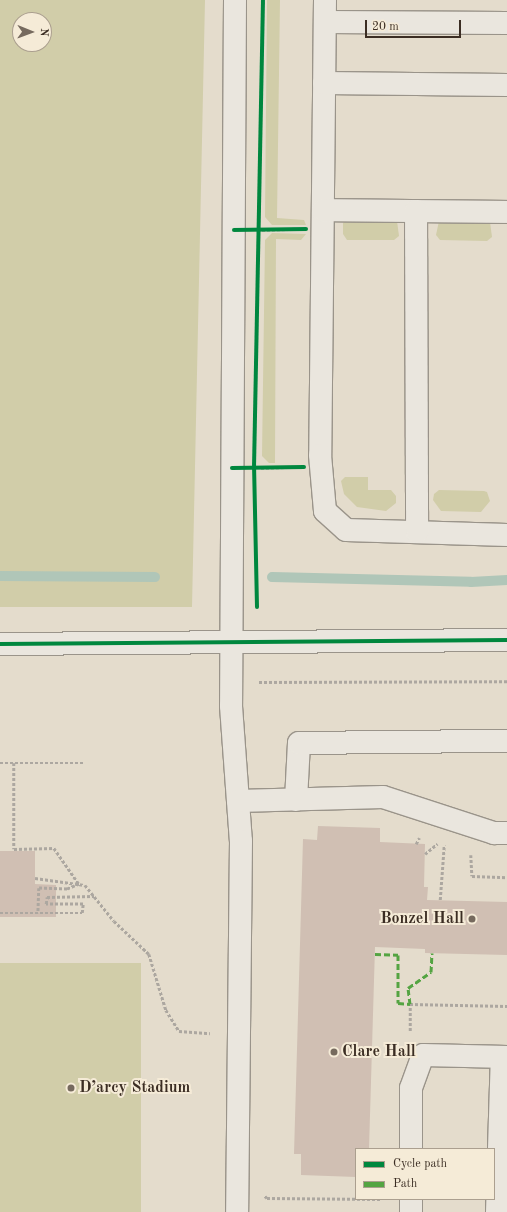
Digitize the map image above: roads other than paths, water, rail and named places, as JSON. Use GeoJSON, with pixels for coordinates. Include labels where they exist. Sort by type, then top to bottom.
{"type":"FeatureCollection","features":[{"type":"Feature","properties":{"kind":"street"},"geometry":{"type":"LineString","coordinates":[[235,0],[231,706],[241,841],[237,1212]]}},
{"type":"Feature","properties":{"kind":"street"},"geometry":{"type":"LineString","coordinates":[[325,0],[320,454],[325,511],[346,530],[507,535]]}},
{"type":"Feature","properties":{"kind":"street"},"geometry":{"type":"LineString","coordinates":[[325,22],[507,23]]}},
{"type":"Feature","properties":{"kind":"street"},"geometry":{"type":"LineString","coordinates":[[324,83],[507,85]]}},
{"type":"Feature","properties":{"kind":"street"},"geometry":{"type":"LineString","coordinates":[[323,210],[507,212]]}},
{"type":"Feature","properties":{"kind":"street"},"geometry":{"type":"LineString","coordinates":[[416,211],[417,532]]}},
{"type":"Feature","properties":{"kind":"street"},"geometry":{"type":"LineString","coordinates":[[0,644],[231,644],[507,640]]}},
{"type":"Feature","properties":{"kind":"street"},"geometry":{"type":"LineString","coordinates":[[296,800],[299,743],[507,741]]}},
{"type":"Feature","properties":{"kind":"street"},"geometry":{"type":"LineString","coordinates":[[238,801],[383,797],[494,833],[507,833]]}},
{"type":"Feature","properties":{"kind":"street"},"geometry":{"type":"LineString","coordinates":[[411,1148],[412,1088],[423,1055],[504,1057],[497,1212]]}},
{"type":"Feature","properties":{"kind":"street"},"geometry":{"type":"LineString","coordinates":[[411,1200],[411,1212]]}},
{"type":"Feature","properties":{"kind":"waterway"},"geometry":{"type":"LineString","coordinates":[[0,576],[155,577]]}},
{"type":"Feature","properties":{"kind":"waterway"},"geometry":{"type":"LineString","coordinates":[[272,577],[471,582],[507,580]]}},
{"type":"Feature","properties":{"kind":"place","name":"Bonzel Hall"},"geometry":{"type":"Point","coordinates":[472,919]}},
{"type":"Feature","properties":{"kind":"place","name":"Clare Hall"},"geometry":{"type":"Point","coordinates":[334,1052]}},
{"type":"Feature","properties":{"kind":"place","name":"D’arcy Stadium"},"geometry":{"type":"Point","coordinates":[71,1088]}}]}
